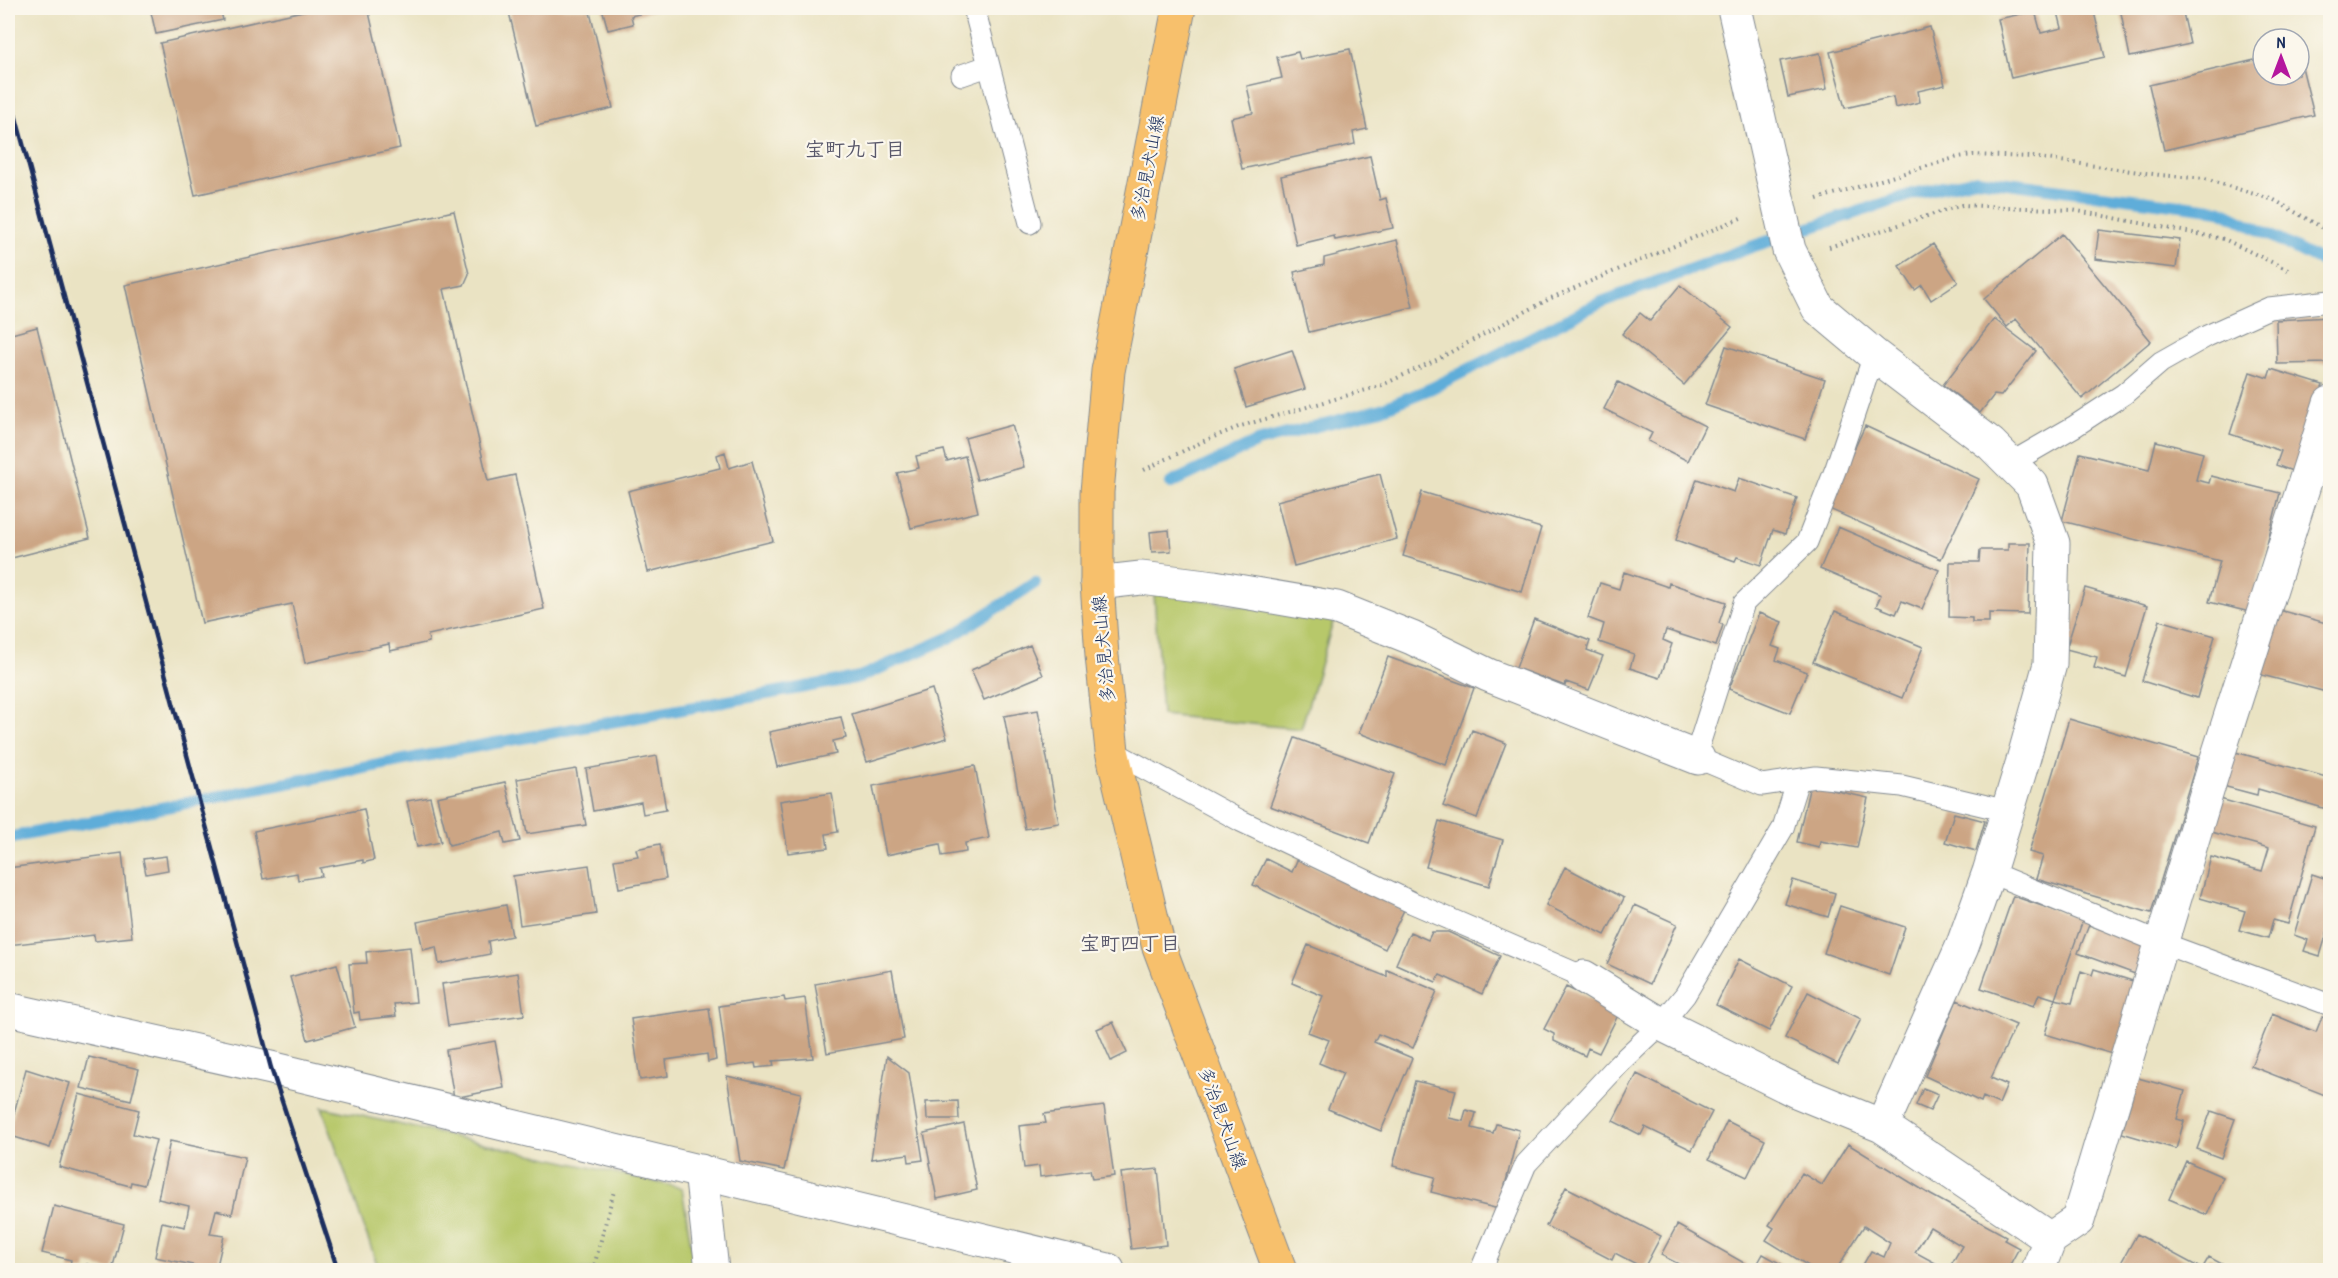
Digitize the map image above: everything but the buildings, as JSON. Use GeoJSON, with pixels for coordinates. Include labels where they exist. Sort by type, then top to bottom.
{"type":"FeatureCollection","features":[{"type":"Feature","properties":{"kind":"main road","name":"多治見犬山線"},"geometry":{"type":"LineString","coordinates":[[1179,8],[1108,371],[1097,492],[1097,583],[1102,656],[1112,751],[1158,944],[1280,1270]]}},
{"type":"Feature","properties":{"kind":"street"},"geometry":{"type":"LineString","coordinates":[[1734,8],[1791,254],[1818,308],[1874,355],[1991,444],[2011,463],[2032,485],[2053,543],[2050,664],[2007,811],[1989,872],[1962,947],[1882,1126]]}},
{"type":"Feature","properties":{"kind":"street"},"geometry":{"type":"LineString","coordinates":[[2038,1270],[2050,1239],[2078,1220],[2214,768],[2331,403]]}},
{"type":"Feature","properties":{"kind":"street"},"geometry":{"type":"LineString","coordinates":[[1097,583],[1141,578],[1214,587],[1337,608],[1412,638],[1488,675],[1698,758]]}},
{"type":"Feature","properties":{"kind":"street"},"geometry":{"type":"LineString","coordinates":[[1584,977],[1661,1024],[1796,1091],[1882,1126],[2050,1239]]}},
{"type":"Feature","properties":{"kind":"street"},"geometry":{"type":"LineString","coordinates":[[8,1009],[271,1068],[624,1152],[1053,1263],[1108,1270]]}},
{"type":"Feature","properties":{"kind":"street"},"geometry":{"type":"LineString","coordinates":[[701,1171],[712,1270]]}},
{"type":"Feature","properties":{"kind":"lane"},"geometry":{"type":"LineString","coordinates":[[974,8],[1029,223]]}},
{"type":"Feature","properties":{"kind":"lane"},"geometry":{"type":"LineString","coordinates":[[962,75],[988,66]]}},
{"type":"Feature","properties":{"kind":"lane"},"geometry":{"type":"LineString","coordinates":[[2011,463],[2075,426],[2124,394],[2161,362],[2207,336],[2269,308],[2331,301]]}},
{"type":"Feature","properties":{"kind":"lane"},"geometry":{"type":"LineString","coordinates":[[1874,355],[1836,468],[1807,542],[1744,603],[1697,751],[1698,758],[1762,785],[1816,777],[1902,786],[2007,811]]}},
{"type":"Feature","properties":{"kind":"lane"},"geometry":{"type":"LineString","coordinates":[[1112,751],[1241,821],[1413,903],[1584,977]]}},
{"type":"Feature","properties":{"kind":"lane"},"geometry":{"type":"LineString","coordinates":[[1481,1270],[1526,1164],[1619,1064],[1661,1024],[1685,995],[1783,828],[1798,780]]}},
{"type":"Feature","properties":{"kind":"lane"},"geometry":{"type":"LineString","coordinates":[[1989,872],[2162,943],[2331,1005]]}},
{"type":"Feature","properties":{"kind":"path"},"geometry":{"type":"LineString","coordinates":[[1144,470],[1241,426],[1380,386],[1436,360],[1551,298],[1748,215],[1816,199],[1958,157],[1973,155],[2032,157],[2205,179],[2274,200],[2331,232]]}},
{"type":"Feature","properties":{"kind":"path"},"geometry":{"type":"LineString","coordinates":[[1791,254],[1962,205],[2072,210],[2224,239],[2291,272]]}},
{"type":"Feature","properties":{"kind":"path"},"geometry":{"type":"LineString","coordinates":[[593,1270],[624,1152]]}},
{"type":"Feature","properties":{"kind":"green space"},"geometry":{"type":"Polygon","coordinates":[[[1154,593],[1334,619],[1301,729],[1162,715],[1154,593]]]}},
{"type":"Feature","properties":{"kind":"green space"},"geometry":{"type":"Polygon","coordinates":[[[322,1107],[682,1188],[695,1270],[379,1270],[322,1107]]]}},
{"type":"Feature","properties":{"kind":"waterway"},"geometry":{"type":"LineString","coordinates":[[1171,483],[1257,442],[1381,409],[1432,388],[1599,303],[1754,246],[1916,193],[1976,179],[2220,210],[2330,266]]}},
{"type":"Feature","properties":{"kind":"waterway"},"geometry":{"type":"LineString","coordinates":[[8,838],[440,753],[860,677],[951,637],[1035,583]]}},
{"type":"Feature","properties":{"kind":"railway"},"geometry":{"type":"LineString","coordinates":[[8,88],[271,1068],[338,1270]]}},
{"type":"Feature","properties":{"kind":"district","name":"宝町九丁目"},"geometry":{"type":"Point","coordinates":[855,148]}},
{"type":"Feature","properties":{"kind":"district","name":"宝町四丁目"},"geometry":{"type":"Point","coordinates":[1130,942]}}]}
